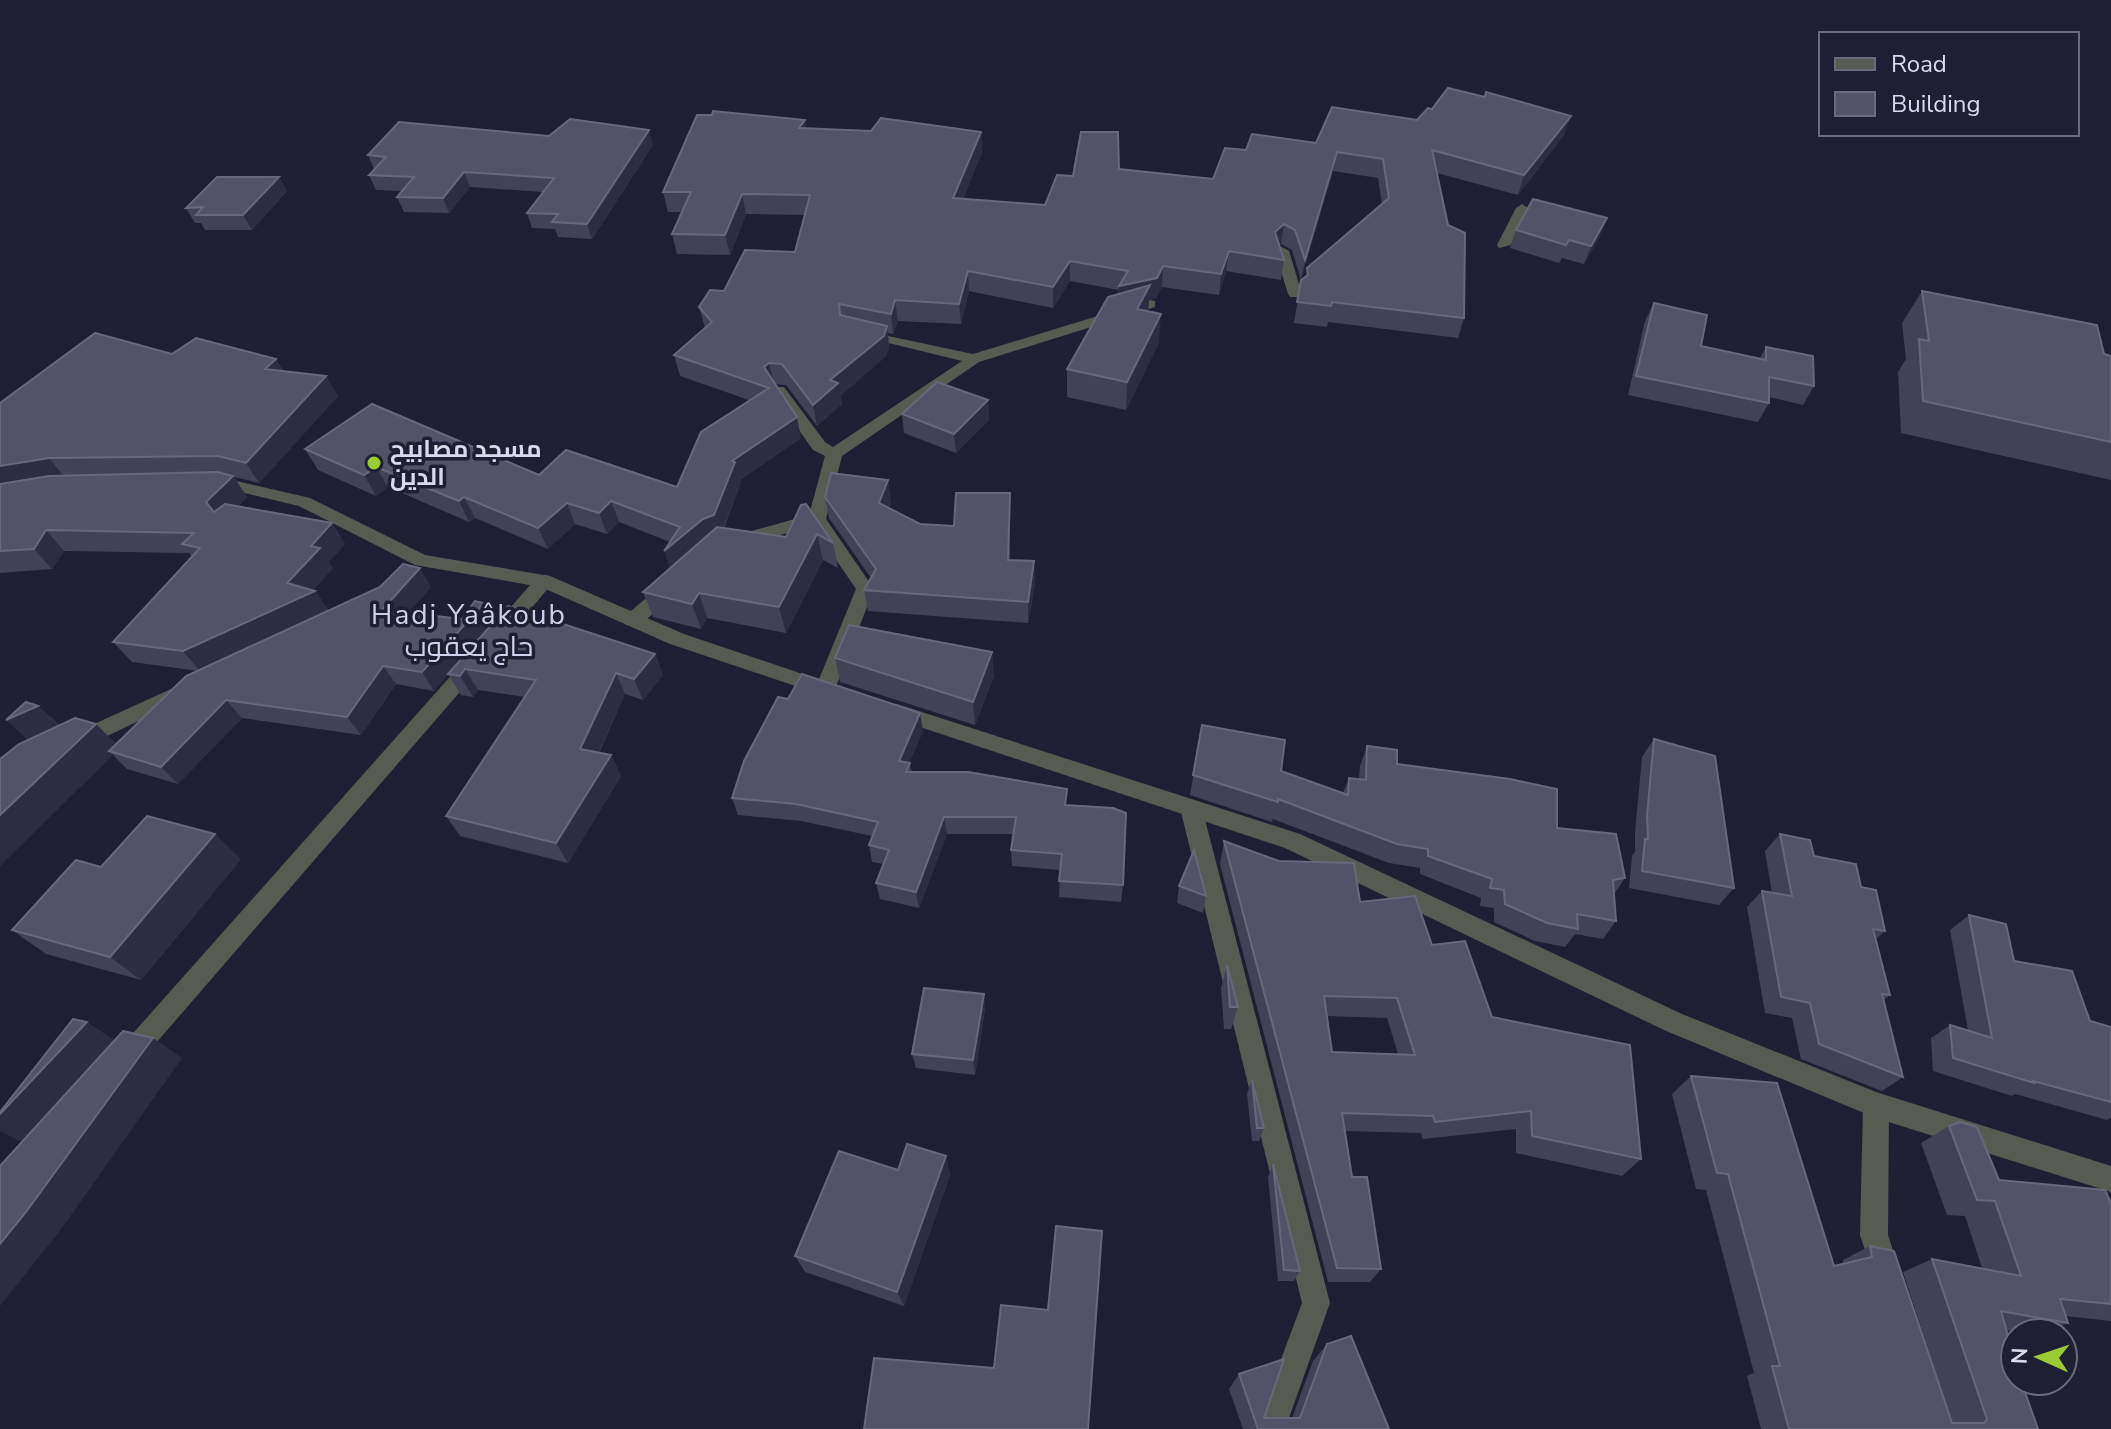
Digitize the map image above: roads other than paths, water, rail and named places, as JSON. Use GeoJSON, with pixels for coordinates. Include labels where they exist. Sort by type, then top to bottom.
{"type":"FeatureCollection","features":[{"type":"Feature","properties":{"kind":"street"},"geometry":{"type":"LineString","coordinates":[[1504,245],[1522,208]]}},
{"type":"Feature","properties":{"kind":"street"},"geometry":{"type":"LineString","coordinates":[[1282,251],[1295,294]]}},
{"type":"Feature","properties":{"kind":"street"},"geometry":{"type":"LineString","coordinates":[[825,689],[865,589],[817,519],[834,454],[974,359],[1150,304]]}},
{"type":"Feature","properties":{"kind":"street"},"geometry":{"type":"LineString","coordinates":[[849,330],[974,359]]}},
{"type":"Feature","properties":{"kind":"street"},"geometry":{"type":"LineString","coordinates":[[779,390],[819,446],[834,454]]}},
{"type":"Feature","properties":{"kind":"street"},"geometry":{"type":"LineString","coordinates":[[187,486],[232,485],[304,502],[421,561],[544,581],[677,639],[850,697]]}},
{"type":"Feature","properties":{"kind":"street"},"geometry":{"type":"LineString","coordinates":[[717,546],[817,519]]}},
{"type":"Feature","properties":{"kind":"street"},"geometry":{"type":"LineString","coordinates":[[402,579],[421,561]]}},
{"type":"Feature","properties":{"kind":"street"},"geometry":{"type":"LineString","coordinates":[[633,620],[686,574]]}},
{"type":"Feature","properties":{"kind":"street"},"geometry":{"type":"LineString","coordinates":[[117,1070],[544,581]]}},
{"type":"Feature","properties":{"kind":"street"},"geometry":{"type":"LineString","coordinates":[[66,746],[196,685]]}},
{"type":"Feature","properties":{"kind":"street"},"geometry":{"type":"LineString","coordinates":[[876,705],[1292,841],[1673,1022],[1876,1105],[2111,1179]]}},
{"type":"Feature","properties":{"kind":"street"},"geometry":{"type":"LineString","coordinates":[[1191,808],[1316,1303],[1270,1429]]}},
{"type":"Feature","properties":{"kind":"street"},"geometry":{"type":"LineString","coordinates":[[1876,1105],[1874,1235],[1893,1295]]}},
{"type":"Feature","properties":{"kind":"place","name":"مسجد مصابيح الدين"},"geometry":{"type":"Point","coordinates":[374,463]}},
{"type":"Feature","properties":{"kind":"district","name":"Hadj Yaâkoub حاج يعقوب"},"geometry":{"type":"Point","coordinates":[469,631]}}]}
